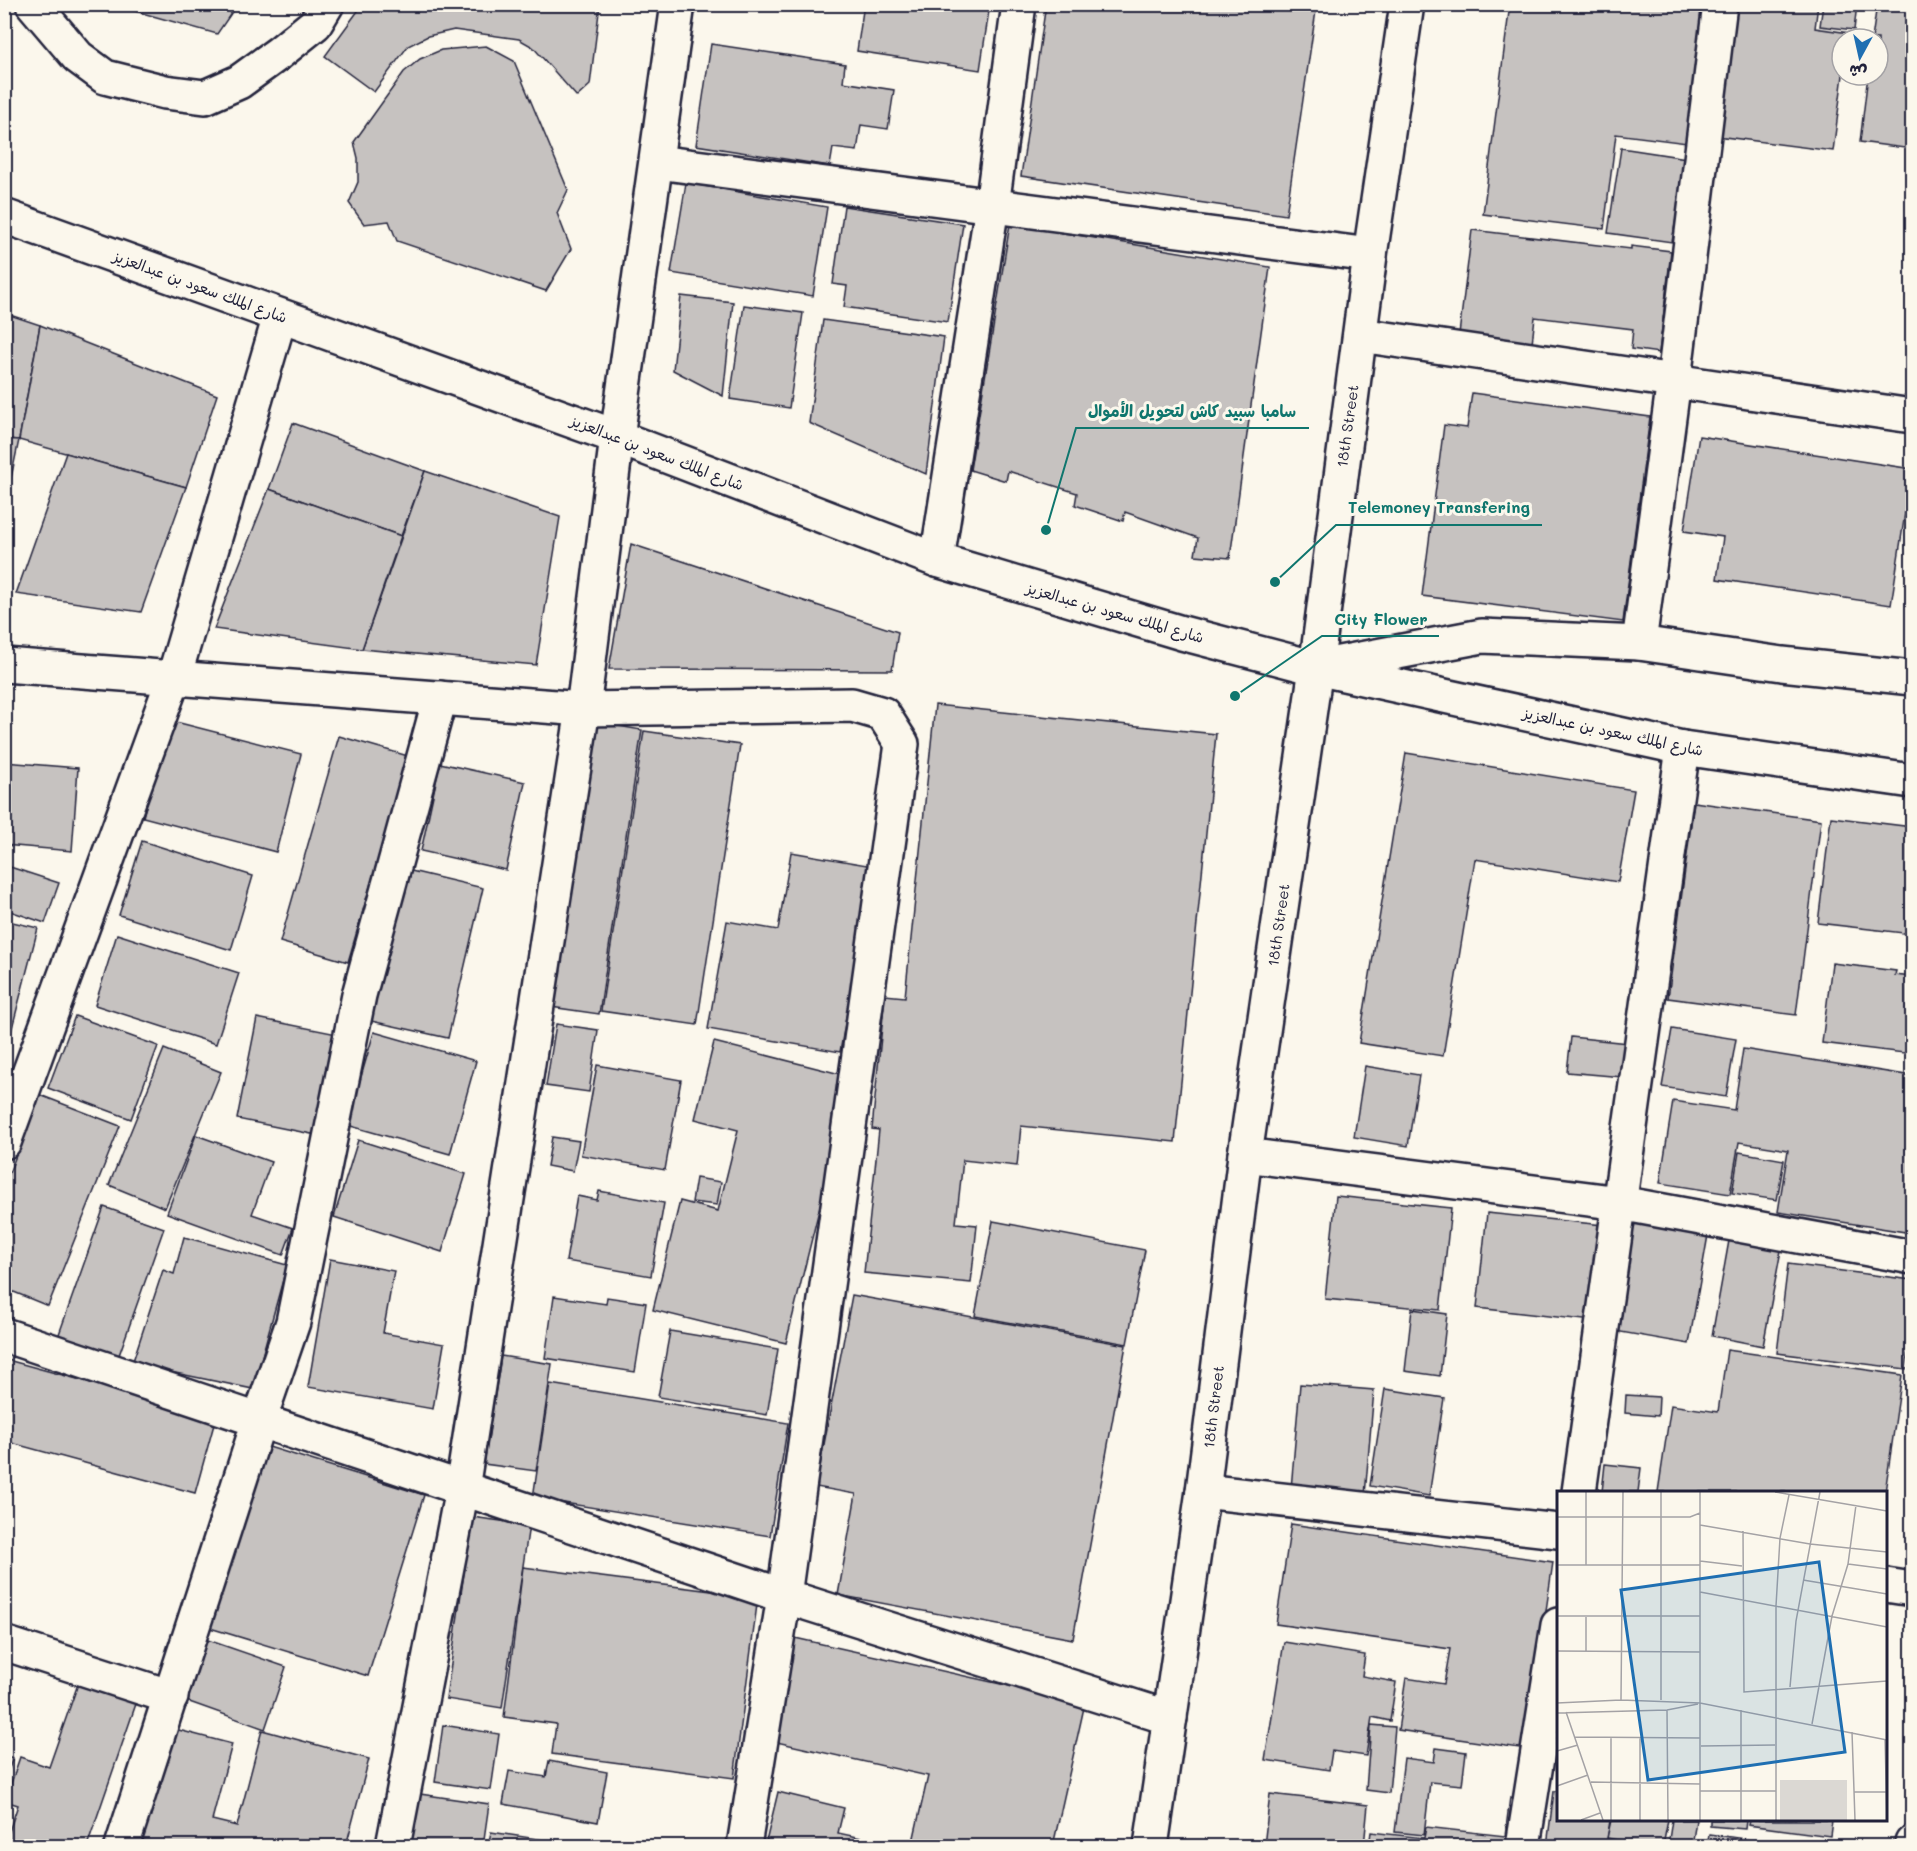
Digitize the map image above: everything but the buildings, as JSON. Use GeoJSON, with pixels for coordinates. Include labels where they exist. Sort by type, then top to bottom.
{"type":"FeatureCollection","features":[{"type":"Feature","properties":{"kind":"street"},"geometry":{"type":"LineString","coordinates":[[33,4],[78,57],[105,77],[165,92],[206,97],[239,82],[279,53],[315,24],[327,4]]}},
{"type":"Feature","properties":{"kind":"street"},"geometry":{"type":"LineString","coordinates":[[393,1846],[462,1489],[583,709],[617,437],[678,4]]}},
{"type":"Feature","properties":{"kind":"street"},"geometry":{"type":"LineString","coordinates":[[937,560],[992,206],[1019,4]]}},
{"type":"Feature","properties":{"kind":"street","name":"18th Street"},"geometry":{"type":"LineString","coordinates":[[1151,1846],[1203,1491],[1245,1155],[1316,668],[1370,255],[1407,4]]}},
{"type":"Feature","properties":{"kind":"street"},"geometry":{"type":"LineString","coordinates":[[1639,643],[1720,4]]}},
{"type":"Feature","properties":{"kind":"street"},"geometry":{"type":"LineString","coordinates":[[657,162],[1370,255]]}},
{"type":"Feature","properties":{"kind":"street","name":"شارع الملك سعود بن عبدالعزيز"},"geometry":{"type":"LineString","coordinates":[[4,216],[617,437],[937,560],[1182,633],[1316,668],[1683,748],[1912,781]]}},
{"type":"Feature","properties":{"kind":"street"},"geometry":{"type":"LineString","coordinates":[[4,1142],[174,677],[280,316]]}},
{"type":"Feature","properties":{"kind":"street"},"geometry":{"type":"LineString","coordinates":[[1360,335],[1912,416]]}},
{"type":"Feature","properties":{"kind":"street","name":"شارع الملك سعود بن عبدالعزيز"},"geometry":{"type":"LineString","coordinates":[[1316,668],[1482,636],[1639,643],[1782,664],[1912,678]]}},
{"type":"Feature","properties":{"kind":"street"},"geometry":{"type":"LineString","coordinates":[[4,665],[583,709],[852,705],[883,714],[902,744],[784,1596],[744,1846]]}},
{"type":"Feature","properties":{"kind":"street"},"geometry":{"type":"LineString","coordinates":[[122,1846],[293,1322],[359,995],[441,698]]}},
{"type":"Feature","properties":{"kind":"street"},"geometry":{"type":"LineString","coordinates":[[1579,1491],[1683,748]]}},
{"type":"Feature","properties":{"kind":"street"},"geometry":{"type":"LineString","coordinates":[[1245,1155],[1620,1203],[1912,1257]]}},
{"type":"Feature","properties":{"kind":"street"},"geometry":{"type":"LineString","coordinates":[[4,1335],[784,1596],[1170,1718]]}},
{"type":"Feature","properties":{"kind":"street"},"geometry":{"type":"LineString","coordinates":[[1203,1491],[1557,1531]]}},
{"type":"Feature","properties":{"kind":"street"},"geometry":{"type":"LineString","coordinates":[[1887,1585],[1912,1589]]}},
{"type":"Feature","properties":{"kind":"street"},"geometry":{"type":"LineString","coordinates":[[1522,1846],[1557,1631]]}},
{"type":"Feature","properties":{"kind":"street"},"geometry":{"type":"LineString","coordinates":[[4,1643],[171,1697]]}},
{"type":"Feature","properties":{"kind":"place","name":"سامبا سبيد كاش لتحويل الأموال"},"geometry":{"type":"Point","coordinates":[1046,530]}},
{"type":"Feature","properties":{"kind":"place","name":"Telemoney Transfering"},"geometry":{"type":"Point","coordinates":[1275,582]}},
{"type":"Feature","properties":{"kind":"place","name":"City Flower"},"geometry":{"type":"Point","coordinates":[1235,696]}}]}
